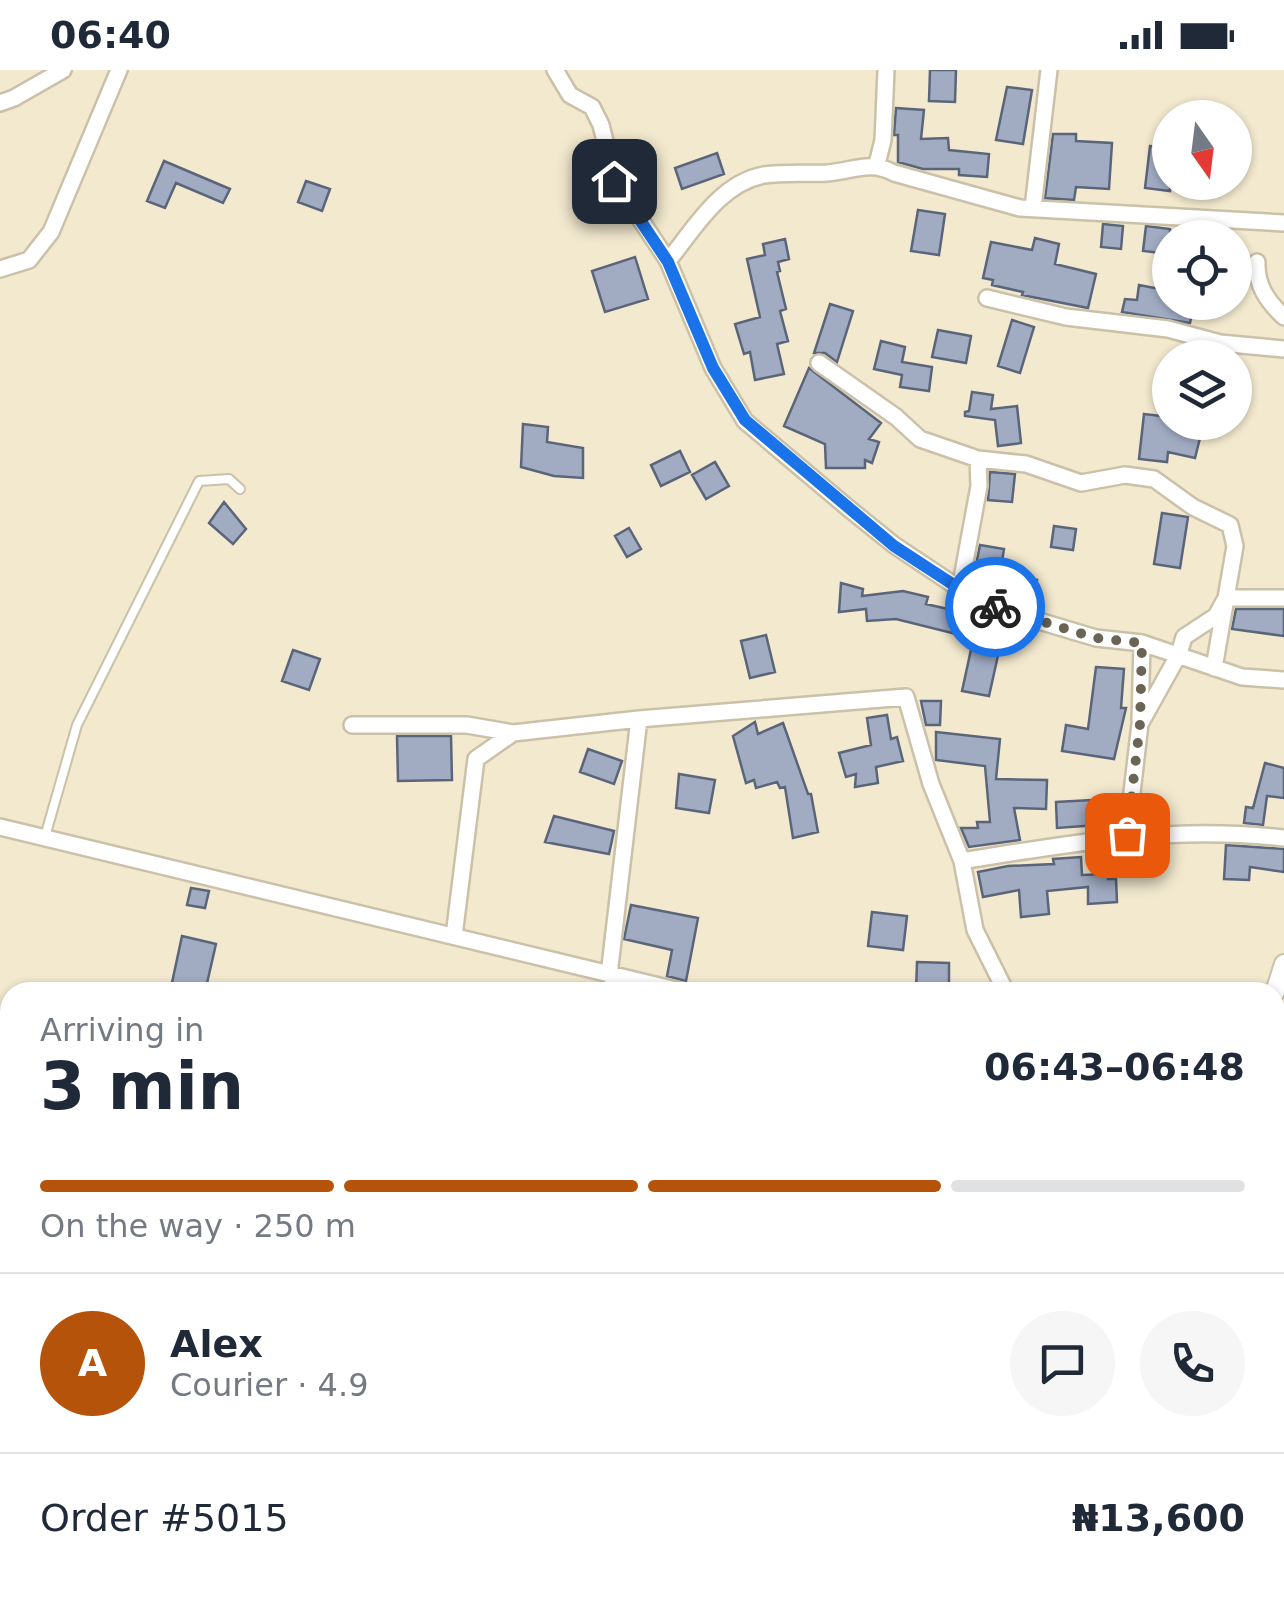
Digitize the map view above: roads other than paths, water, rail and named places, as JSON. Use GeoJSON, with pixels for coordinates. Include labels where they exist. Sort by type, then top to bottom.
{"type":"FeatureCollection","features":[{"type":"Feature","properties":{"kind":"street"},"geometry":{"type":"LineString","coordinates":[[0,103],[63,70]]}},
{"type":"Feature","properties":{"kind":"street"},"geometry":{"type":"LineString","coordinates":[[0,269],[28,260],[52,232],[119,70]]}},
{"type":"Feature","properties":{"kind":"street"},"geometry":{"type":"LineString","coordinates":[[555,70],[570,95],[592,106],[601,125],[614,181],[668,262],[713,368],[745,420],[894,546],[983,602],[1028,619],[1108,641],[1142,643],[1242,677],[1284,680]]}},
{"type":"Feature","properties":{"kind":"street"},"geometry":{"type":"LineString","coordinates":[[877,164],[883,140],[886,70]]}},
{"type":"Feature","properties":{"kind":"street"},"geometry":{"type":"LineString","coordinates":[[1032,208],[1048,70]]}},
{"type":"Feature","properties":{"kind":"street"},"geometry":{"type":"LineString","coordinates":[[668,262],[714,204],[747,180],[877,164],[1008,205],[1284,223]]}},
{"type":"Feature","properties":{"kind":"street"},"geometry":{"type":"LineString","coordinates":[[1256,262],[1256,277],[1269,302],[1284,317]]}},
{"type":"Feature","properties":{"kind":"street"},"geometry":{"type":"LineString","coordinates":[[987,298],[1066,317],[1168,330],[1220,343],[1284,349]]}},
{"type":"Feature","properties":{"kind":"street"},"geometry":{"type":"LineString","coordinates":[[820,363],[920,438],[978,459],[1026,464],[1080,483],[1125,475],[1154,479],[1192,507],[1230,526],[1235,546],[1214,668]]}},
{"type":"Feature","properties":{"kind":"street"},"geometry":{"type":"LineString","coordinates":[[960,589],[979,486],[978,459]]}},
{"type":"Feature","properties":{"kind":"street"},"geometry":{"type":"LineString","coordinates":[[1226,598],[1284,598]]}},
{"type":"Feature","properties":{"kind":"street"},"geometry":{"type":"LineString","coordinates":[[1140,724],[1179,654],[1184,637],[1216,616],[1226,598]]}},
{"type":"Feature","properties":{"kind":"street"},"geometry":{"type":"LineString","coordinates":[[1127,835],[1140,724],[1142,643]]}},
{"type":"Feature","properties":{"kind":"street"},"geometry":{"type":"LineString","coordinates":[[352,725],[467,725],[513,733],[906,697],[931,784],[962,861],[975,930],[1001,982]]}},
{"type":"Feature","properties":{"kind":"street"},"geometry":{"type":"LineString","coordinates":[[609,975],[639,719]]}},
{"type":"Feature","properties":{"kind":"street"},"geometry":{"type":"LineString","coordinates":[[454,936],[476,759],[467,725]]}},
{"type":"Feature","properties":{"kind":"street"},"geometry":{"type":"LineString","coordinates":[[476,759],[513,733]]}},
{"type":"Feature","properties":{"kind":"street"},"geometry":{"type":"LineString","coordinates":[[0,827],[640,982]]}},
{"type":"Feature","properties":{"kind":"street"},"geometry":{"type":"LineString","coordinates":[[962,861],[1127,835],[1238,832],[1284,838]]}},
{"type":"Feature","properties":{"kind":"lane"},"geometry":{"type":"LineString","coordinates":[[44,840],[77,725],[199,481],[229,480],[240,489]]}}]}
